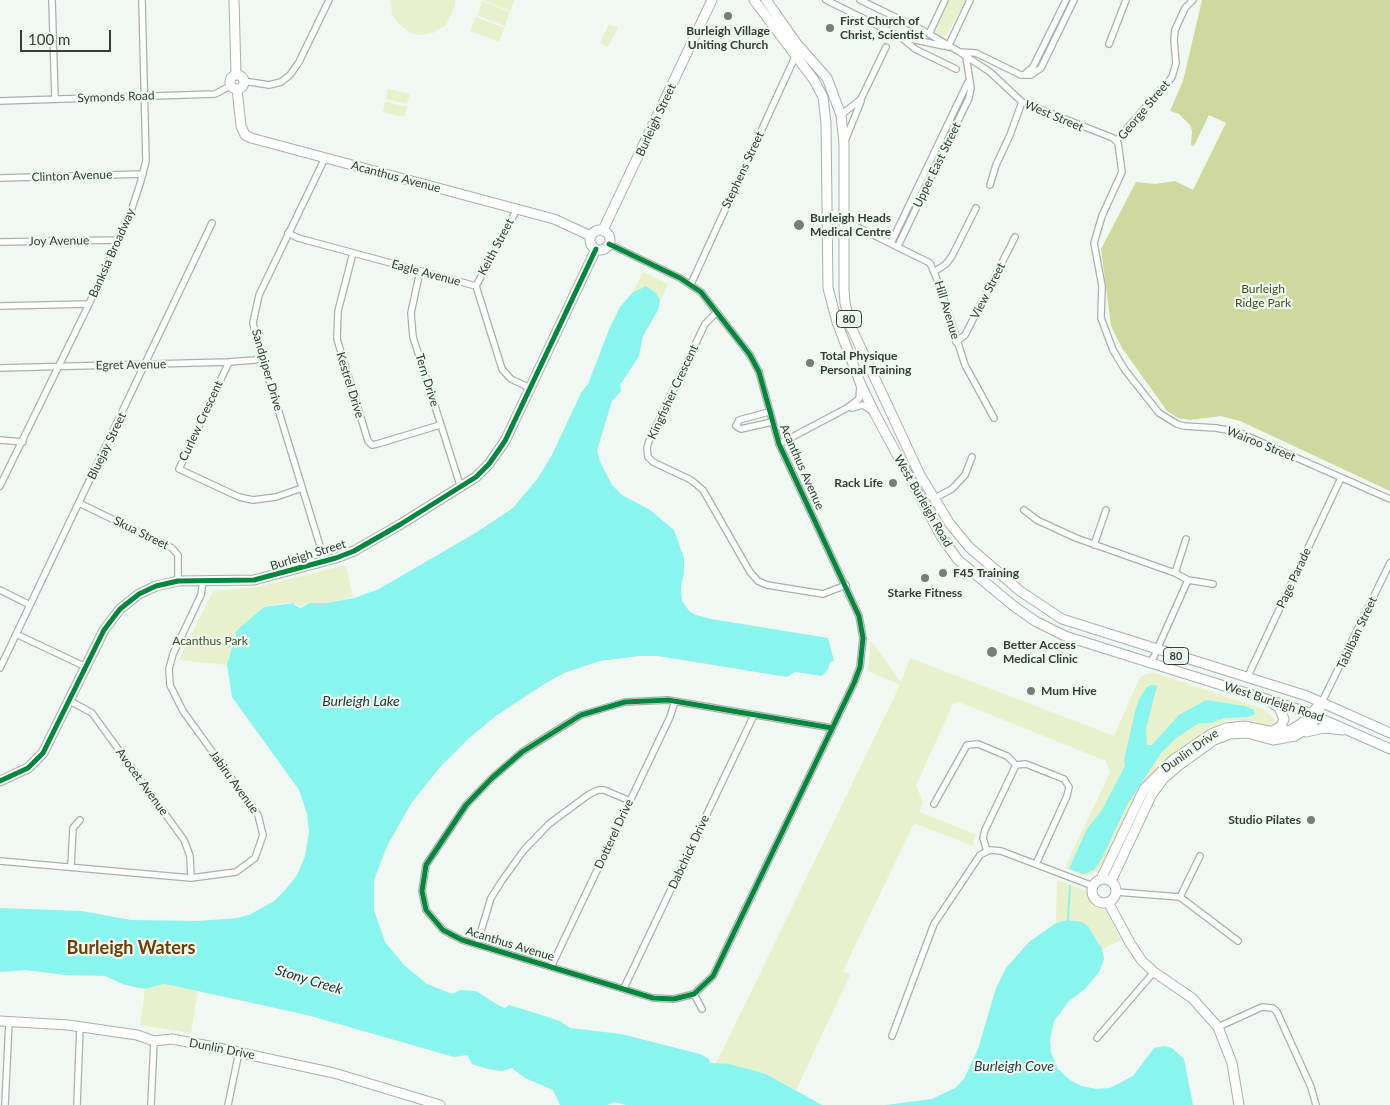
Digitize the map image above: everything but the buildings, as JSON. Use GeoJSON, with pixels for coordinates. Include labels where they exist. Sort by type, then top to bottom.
{"type":"FeatureCollection","features":[{"type":"Feature","properties":{"kind":"street"},"geometry":{"type":"LineString","coordinates":[[52,0],[55,100]]}},
{"type":"Feature","properties":{"kind":"street","name":"Banksia Broadway"},"geometry":{"type":"LineString","coordinates":[[0,486],[60,366],[119,240],[129,217],[143,174],[146,161],[146,96],[142,0]]}},
{"type":"Feature","properties":{"kind":"street"},"geometry":{"type":"LineString","coordinates":[[234,0],[236,74]]}},
{"type":"Feature","properties":{"kind":"street"},"geometry":{"type":"LineString","coordinates":[[236,74],[242,77],[244,81],[269,85],[281,82],[290,75],[299,62],[329,0]]}},
{"type":"Feature","properties":{"kind":"street","name":"Burleigh Street"},"geometry":{"type":"LineString","coordinates":[[603,230],[713,0]]}},
{"type":"Feature","properties":{"kind":"street","name":"West Burleigh Road"},"geometry":{"type":"LineString","coordinates":[[754,0],[814,80],[822,97],[826,123],[828,288],[834,315],[860,385],[941,536],[958,560],[978,579],[1015,608],[1050,629],[1314,714],[1390,749]]}},
{"type":"Feature","properties":{"kind":"street","name":"West Burleigh Road"},"geometry":{"type":"LineString","coordinates":[[766,0],[797,44],[827,78],[841,115],[844,144],[845,303],[851,327],[920,476],[933,499],[969,548],[993,570],[1034,602],[1062,619],[1322,702],[1390,733]]}},
{"type":"Feature","properties":{"kind":"street","name":"West Street"},"geometry":{"type":"LineString","coordinates":[[826,0],[899,36],[948,47]]}},
{"type":"Feature","properties":{"kind":"street","name":"West Street"},"geometry":{"type":"LineString","coordinates":[[860,0],[926,33],[990,72],[1022,102],[1116,141]]}},
{"type":"Feature","properties":{"kind":"street"},"geometry":{"type":"LineString","coordinates":[[915,40],[923,37],[926,33],[945,0]]}},
{"type":"Feature","properties":{"kind":"street"},"geometry":{"type":"LineString","coordinates":[[948,47],[970,0]]}},
{"type":"Feature","properties":{"kind":"street"},"geometry":{"type":"LineString","coordinates":[[1017,73],[1025,74],[1032,70],[1066,0]]}},
{"type":"Feature","properties":{"kind":"street"},"geometry":{"type":"LineString","coordinates":[[958,52],[976,54],[1027,76],[1040,70],[1074,0]]}},
{"type":"Feature","properties":{"kind":"street"},"geometry":{"type":"LineString","coordinates":[[1109,44],[1126,0]]}},
{"type":"Feature","properties":{"kind":"street","name":"George Street"},"geometry":{"type":"LineString","coordinates":[[1101,309],[1102,286],[1094,243],[1102,216],[1122,172],[1121,153],[1116,141],[1172,77],[1176,63],[1175,30],[1185,8],[1193,0]]}},
{"type":"Feature","properties":{"kind":"street"},"geometry":{"type":"LineString","coordinates":[[926,33],[931,44]]}},
{"type":"Feature","properties":{"kind":"street"},"geometry":{"type":"LineString","coordinates":[[899,36],[915,49],[956,69]]}},
{"type":"Feature","properties":{"kind":"street"},"geometry":{"type":"LineString","coordinates":[[844,144],[864,94],[886,47]]}},
{"type":"Feature","properties":{"kind":"street","name":"Stephens Street"},"geometry":{"type":"LineString","coordinates":[[691,284],[795,57]]}},
{"type":"Feature","properties":{"kind":"street","name":"Upper East Street"},"geometry":{"type":"LineString","coordinates":[[898,246],[968,102],[971,90],[968,82],[966,57]]}},
{"type":"Feature","properties":{"kind":"street"},"geometry":{"type":"LineString","coordinates":[[236,74],[230,78],[234,88],[242,87],[244,81]]}},
{"type":"Feature","properties":{"kind":"street","name":"Upper East Street"},"geometry":{"type":"LineString","coordinates":[[890,243],[968,82]]}},
{"type":"Feature","properties":{"kind":"street","name":"Symonds Road"},"geometry":{"type":"LineString","coordinates":[[0,101],[215,94],[234,88]]}},
{"type":"Feature","properties":{"kind":"street","name":"Acanthus Avenue"},"geometry":{"type":"LineString","coordinates":[[234,88],[241,126],[246,135],[255,140],[554,219],[590,236]]}},
{"type":"Feature","properties":{"kind":"street"},"geometry":{"type":"LineString","coordinates":[[827,189],[831,167],[832,122],[855,106],[864,94]]}},
{"type":"Feature","properties":{"kind":"street"},"geometry":{"type":"LineString","coordinates":[[990,186],[996,164],[1022,102]]}},
{"type":"Feature","properties":{"kind":"street","name":"Sandpiper Drive"},"geometry":{"type":"LineString","coordinates":[[325,158],[255,308],[253,323],[325,562]]}},
{"type":"Feature","properties":{"kind":"street","name":"Clinton Avenue"},"geometry":{"type":"LineString","coordinates":[[0,178],[143,174]]}},
{"type":"Feature","properties":{"kind":"street","name":"Hill Avenue"},"geometry":{"type":"LineString","coordinates":[[976,208],[952,256],[946,264],[934,272],[965,365],[994,418]]}},
{"type":"Feature","properties":{"kind":"street","name":"Keith Street"},"geometry":{"type":"LineString","coordinates":[[476,286],[517,209]]}},
{"type":"Feature","properties":{"kind":"street"},"geometry":{"type":"LineString","coordinates":[[843,220],[925,259],[934,272]]}},
{"type":"Feature","properties":{"kind":"street","name":"Bluejay Street"},"geometry":{"type":"LineString","coordinates":[[0,668],[212,223]]}},
{"type":"Feature","properties":{"kind":"street"},"geometry":{"type":"LineString","coordinates":[[597,230],[603,230],[609,234],[609,244],[602,250],[596,249],[591,245],[590,236],[597,230]]}},
{"type":"Feature","properties":{"kind":"street","name":"Eagle Avenue"},"geometry":{"type":"LineString","coordinates":[[288,234],[353,254],[476,286],[502,369],[511,379],[530,388]]}},
{"type":"Feature","properties":{"kind":"street","name":"View Street"},"geometry":{"type":"LineString","coordinates":[[956,342],[965,335],[1015,237]]}},
{"type":"Feature","properties":{"kind":"street","name":"Joy Avenue"},"geometry":{"type":"LineString","coordinates":[[0,242],[119,240]]}},
{"type":"Feature","properties":{"kind":"street","name":"Acanthus Avenue"},"geometry":{"type":"LineString","coordinates":[[609,244],[691,284],[702,292],[750,355],[759,372],[779,444],[859,616],[862,656],[856,677],[832,728],[713,976],[694,994],[666,1000],[477,944],[450,934],[436,924],[426,910],[422,891],[423,873],[429,858],[466,805],[492,778],[522,752],[581,715],[625,702],[647,700],[675,701],[832,728]]}},
{"type":"Feature","properties":{"kind":"street","name":"Burleigh Street"},"geometry":{"type":"LineString","coordinates":[[0,781],[28,768],[43,753],[104,630],[120,609],[148,589],[178,581],[254,580],[325,562],[354,551],[461,488],[483,470],[498,452],[596,249]]}},
{"type":"Feature","properties":{"kind":"street","name":"Kestrel Drive"},"geometry":{"type":"LineString","coordinates":[[353,254],[338,311],[336,333],[368,441],[372,445],[377,444],[440,425]]}},
{"type":"Feature","properties":{"kind":"street","name":"Tern Drive"},"geometry":{"type":"LineString","coordinates":[[420,271],[411,305],[411,322],[440,425],[461,488]]}},
{"type":"Feature","properties":{"kind":"street"},"geometry":{"type":"LineString","coordinates":[[0,306],[89,304]]}},
{"type":"Feature","properties":{"kind":"street","name":"Wairoo Street"},"geometry":{"type":"LineString","coordinates":[[1101,309],[1101,318],[1106,333],[1125,370],[1151,405],[1166,418],[1184,426],[1232,430],[1390,499]]}},
{"type":"Feature","properties":{"kind":"street","name":"Kingfisher Crescent"},"geometry":{"type":"LineString","coordinates":[[717,312],[705,324],[647,448],[648,457],[653,462],[691,480],[703,490],[750,572],[758,581],[767,585],[823,594],[846,585]]}},
{"type":"Feature","properties":{"kind":"street","name":"Egret Avenue"},"geometry":{"type":"LineString","coordinates":[[0,368],[229,362],[255,360],[262,357]]}},
{"type":"Feature","properties":{"kind":"street","name":"Curlew Crescent"},"geometry":{"type":"LineString","coordinates":[[229,362],[179,469],[239,497],[253,500],[276,497],[302,488]]}},
{"type":"Feature","properties":{"kind":"street"},"geometry":{"type":"LineString","coordinates":[[779,444],[847,408],[858,399],[860,385]]}},
{"type":"Feature","properties":{"kind":"street"},"geometry":{"type":"LineString","coordinates":[[847,408],[863,405],[874,412]]}},
{"type":"Feature","properties":{"kind":"street"},"geometry":{"type":"LineString","coordinates":[[769,412],[739,420],[736,426],[740,429],[772,422]]}},
{"type":"Feature","properties":{"kind":"street"},"geometry":{"type":"LineString","coordinates":[[0,440],[23,442]]}},
{"type":"Feature","properties":{"kind":"street"},"geometry":{"type":"LineString","coordinates":[[933,499],[952,489],[965,475],[972,457]]}},
{"type":"Feature","properties":{"kind":"street","name":"Page Parade"},"geometry":{"type":"LineString","coordinates":[[1247,678],[1341,478]]}},
{"type":"Feature","properties":{"kind":"street","name":"Skua Street"},"geometry":{"type":"LineString","coordinates":[[79,503],[172,548],[179,558],[178,581]]}},
{"type":"Feature","properties":{"kind":"street"},"geometry":{"type":"LineString","coordinates":[[1024,510],[1037,520],[1094,545],[1175,573],[1188,580],[1213,584]]}},
{"type":"Feature","properties":{"kind":"street"},"geometry":{"type":"LineString","coordinates":[[1094,545],[1106,510]]}},
{"type":"Feature","properties":{"kind":"street"},"geometry":{"type":"LineString","coordinates":[[1175,573],[1186,539]]}},
{"type":"Feature","properties":{"kind":"street","name":"Tabilban Street"},"geometry":{"type":"LineString","coordinates":[[1322,702],[1390,564]]}},
{"type":"Feature","properties":{"kind":"street"},"geometry":{"type":"LineString","coordinates":[[1151,663],[1188,580]]}},
{"type":"Feature","properties":{"kind":"street","name":"Jabiru Avenue"},"geometry":{"type":"LineString","coordinates":[[0,861],[71,866],[174,878],[191,878],[241,870],[255,858],[263,835],[258,815],[183,711],[170,685],[169,669],[173,654],[200,599],[203,581]]}},
{"type":"Feature","properties":{"kind":"street"},"geometry":{"type":"LineString","coordinates":[[0,590],[30,605]]}},
{"type":"Feature","properties":{"kind":"street"},"geometry":{"type":"LineString","coordinates":[[16,634],[86,667]]}},
{"type":"Feature","properties":{"kind":"street"},"geometry":{"type":"LineString","coordinates":[[1265,699],[1278,706],[1284,717],[1281,726],[1271,732]]}},
{"type":"Feature","properties":{"kind":"street","name":"Avocet Avenue"},"geometry":{"type":"LineString","coordinates":[[70,701],[92,713],[184,840],[190,856],[191,878]]}},
{"type":"Feature","properties":{"kind":"street","name":"Dotterel Drive"},"geometry":{"type":"LineString","coordinates":[[551,967],[670,717],[675,701]]}},
{"type":"Feature","properties":{"kind":"street"},"geometry":{"type":"LineString","coordinates":[[1302,733],[1311,726],[1314,714],[1322,702]]}},
{"type":"Feature","properties":{"kind":"street","name":"Dunlin Drive"},"geometry":{"type":"LineString","coordinates":[[1101,879],[1144,789],[1173,760],[1211,734],[1247,726],[1271,732],[1294,728],[1314,714]]}},
{"type":"Feature","properties":{"kind":"street","name":"Dabchick Drive"},"geometry":{"type":"LineString","coordinates":[[624,988],[754,715]]}},
{"type":"Feature","properties":{"kind":"street","name":"Dunlin Drive"},"geometry":{"type":"LineString","coordinates":[[1111,881],[1152,794],[1164,778],[1212,742],[1232,730],[1278,740],[1324,728],[1353,731]]}},
{"type":"Feature","properties":{"kind":"street"},"geometry":{"type":"LineString","coordinates":[[934,804],[967,745],[978,744],[1006,756],[1016,765],[1029,765],[1062,778],[1068,784],[1067,796],[1036,864]]}},
{"type":"Feature","properties":{"kind":"street"},"geometry":{"type":"LineString","coordinates":[[987,851],[983,834],[1016,765]]}},
{"type":"Feature","properties":{"kind":"street"},"geometry":{"type":"LineString","coordinates":[[477,944],[491,898],[524,850],[549,824],[588,795],[598,790],[604,790],[630,801]]}},
{"type":"Feature","properties":{"kind":"street"},"geometry":{"type":"LineString","coordinates":[[71,866],[73,828],[80,820]]}},
{"type":"Feature","properties":{"kind":"street"},"geometry":{"type":"LineString","coordinates":[[892,1036],[934,924],[977,857],[987,851],[1001,851],[1088,885],[1095,900],[1101,903],[1108,902],[1116,892]]}},
{"type":"Feature","properties":{"kind":"street"},"geometry":{"type":"LineString","coordinates":[[1180,897],[1200,856]]}},
{"type":"Feature","properties":{"kind":"street"},"geometry":{"type":"LineString","coordinates":[[1088,885],[1101,879],[1111,881],[1116,892]]}},
{"type":"Feature","properties":{"kind":"street"},"geometry":{"type":"LineString","coordinates":[[1116,892],[1180,897],[1238,941]]}},
{"type":"Feature","properties":{"kind":"street"},"geometry":{"type":"LineString","coordinates":[[1108,902],[1136,952],[1154,972],[1192,998],[1218,1027],[1232,1063],[1239,1105]]}},
{"type":"Feature","properties":{"kind":"street"},"geometry":{"type":"LineString","coordinates":[[1097,1038],[1154,972]]}},
{"type":"Feature","properties":{"kind":"street"},"geometry":{"type":"LineString","coordinates":[[694,994],[702,1008]]}},
{"type":"Feature","properties":{"kind":"street"},"geometry":{"type":"LineString","coordinates":[[1218,1027],[1262,1007],[1274,1008],[1312,1087],[1316,1105]]}},
{"type":"Feature","properties":{"kind":"street"},"geometry":{"type":"LineString","coordinates":[[4,1022],[5,1105]]}},
{"type":"Feature","properties":{"kind":"street","name":"Dunlin Drive"},"geometry":{"type":"LineString","coordinates":[[4,1022],[80,1027],[137,1035],[154,1041],[172,1039],[334,1074],[425,1103],[440,1105]]}},
{"type":"Feature","properties":{"kind":"street"},"geometry":{"type":"LineString","coordinates":[[76,1105],[80,1027]]}},
{"type":"Feature","properties":{"kind":"street"},"geometry":{"type":"LineString","coordinates":[[151,1105],[154,1041]]}},
{"type":"Feature","properties":{"kind":"street"},"geometry":{"type":"LineString","coordinates":[[228,1105],[239,1052]]}},
{"type":"Feature","properties":{"kind":"green space"},"geometry":{"type":"Polygon","coordinates":[[[390,0],[455,0],[455,5],[446,25],[433,33],[422,35],[411,33],[398,23],[392,14],[390,0]]]}},
{"type":"Feature","properties":{"kind":"green space"},"geometry":{"type":"Polygon","coordinates":[[[482,0],[515,0],[510,11],[482,0]]]}},
{"type":"Feature","properties":{"kind":"green space"},"geometry":{"type":"Polygon","coordinates":[[[949,0],[965,0],[947,35],[944,37],[937,34],[936,27],[949,0]]]}},
{"type":"Feature","properties":{"kind":"green space","name":"Burleigh Ridge Park"},"geometry":{"type":"Polygon","coordinates":[[[1202,0],[1390,0],[1390,491],[1240,421],[1221,416],[1190,420],[1178,418],[1167,411],[1122,348],[1111,326],[1101,249],[1136,182],[1155,184],[1175,181],[1193,190],[1226,123],[1209,115],[1194,146],[1191,145],[1192,131],[1190,125],[1179,114],[1170,111],[1183,81],[1202,0]]]}},
{"type":"Feature","properties":{"kind":"green space"},"geometry":{"type":"Polygon","coordinates":[[[482,1],[510,12],[505,26],[477,15],[482,1]]]}},
{"type":"Feature","properties":{"kind":"green space"},"geometry":{"type":"Polygon","coordinates":[[[476,17],[504,28],[499,42],[470,31],[476,17]]]}},
{"type":"Feature","properties":{"kind":"green space"},"geometry":{"type":"Polygon","coordinates":[[[609,24],[618,28],[608,47],[600,43],[609,24]]]}},
{"type":"Feature","properties":{"kind":"green space"},"geometry":{"type":"Polygon","coordinates":[[[388,89],[410,94],[407,104],[386,99],[388,89]]]}},
{"type":"Feature","properties":{"kind":"green space"},"geometry":{"type":"Polygon","coordinates":[[[385,102],[407,107],[404,117],[383,112],[385,102]]]}},
{"type":"Feature","properties":{"kind":"green space"},"geometry":{"type":"Polygon","coordinates":[[[643,272],[668,284],[660,301],[657,294],[638,290],[632,293],[643,272]]]}},
{"type":"Feature","properties":{"kind":"green space","name":"Acanthus Park"},"geometry":{"type":"Polygon","coordinates":[[[346,565],[353,597],[301,606],[293,603],[283,603],[264,607],[237,630],[227,665],[179,660],[213,591],[256,587],[346,565]]]}},
{"type":"Feature","properties":{"kind":"green space"},"geometry":{"type":"Polygon","coordinates":[[[871,641],[901,682],[910,658],[1114,736],[1140,677],[1152,672],[1263,709],[1275,719],[1274,723],[1269,725],[1247,720],[1226,720],[1203,736],[1142,786],[1100,871],[1084,876],[1065,868],[1110,772],[1106,761],[959,702],[953,704],[916,785],[923,803],[919,812],[975,834],[973,846],[914,823],[843,971],[850,975],[796,1090],[766,1074],[730,1064],[716,1064],[900,685],[868,671],[871,641]]]}},
{"type":"Feature","properties":{"kind":"green space"},"geometry":{"type":"Polygon","coordinates":[[[1057,880],[1086,891],[1092,905],[1105,909],[1121,940],[1102,949],[1088,926],[1082,922],[1068,920],[1056,923],[1057,880]]]}},
{"type":"Feature","properties":{"kind":"green space"},"geometry":{"type":"Polygon","coordinates":[[[163,984],[198,990],[191,1033],[140,1025],[145,989],[163,984]]]}},
{"type":"Feature","properties":{"kind":"water","name":"Burleigh Lake"},"geometry":{"type":"Polygon","coordinates":[[[646,286],[657,294],[660,301],[658,310],[643,336],[639,356],[620,385],[621,391],[612,401],[597,450],[600,462],[612,485],[622,495],[650,510],[674,530],[684,558],[684,573],[681,586],[682,601],[690,612],[711,619],[828,638],[834,661],[830,662],[828,669],[822,676],[795,672],[787,677],[658,656],[639,656],[600,661],[564,673],[497,715],[468,739],[441,766],[412,802],[387,846],[374,880],[374,910],[385,942],[404,965],[427,984],[452,994],[461,990],[476,991],[505,1008],[509,1005],[532,1012],[560,1021],[570,1028],[621,1034],[700,1054],[709,1059],[710,1063],[730,1064],[766,1074],[822,1105],[626,1105],[615,1102],[607,1105],[560,1105],[553,1090],[525,1078],[512,1068],[502,1071],[488,1069],[472,1064],[467,1055],[454,1057],[307,1015],[163,984],[145,989],[125,985],[105,976],[66,975],[25,970],[0,972],[0,908],[82,911],[131,920],[197,921],[238,918],[251,914],[274,901],[286,889],[297,875],[305,856],[309,832],[307,814],[299,790],[232,697],[227,665],[237,630],[264,607],[294,603],[294,605],[301,608],[310,603],[327,603],[354,598],[379,589],[477,532],[513,508],[538,478],[552,455],[581,393],[588,384],[610,327],[620,307],[632,293],[646,286]]]}},
{"type":"Feature","properties":{"kind":"water"},"geometry":{"type":"Polygon","coordinates":[[[1151,685],[1157,686],[1146,729],[1147,745],[1152,745],[1179,715],[1206,700],[1245,706],[1254,710],[1255,714],[1248,717],[1224,718],[1211,723],[1199,723],[1176,738],[1161,753],[1127,805],[1101,860],[1094,870],[1084,874],[1069,869],[1087,829],[1102,810],[1125,766],[1124,760],[1139,699],[1146,688],[1151,685]]]}},
{"type":"Feature","properties":{"kind":"water","name":"Burleigh Cove"},"geometry":{"type":"Polygon","coordinates":[[[1068,920],[1082,922],[1088,926],[1102,949],[1104,959],[1099,972],[1085,989],[1069,1001],[1054,1021],[1050,1039],[1051,1053],[1058,1069],[1070,1080],[1081,1086],[1097,1089],[1110,1088],[1133,1076],[1154,1048],[1164,1046],[1172,1048],[1184,1059],[1193,1105],[886,1105],[932,1099],[955,1088],[964,1079],[978,1049],[996,988],[1006,968],[1029,942],[1056,923],[1068,920]]]}},
{"type":"Feature","properties":{"kind":"waterway"},"geometry":{"type":"LineString","coordinates":[[1068,920],[1070,886]]}},
{"type":"Feature","properties":{"kind":"cycle path"},"geometry":{"type":"LineString","coordinates":[[609,244],[680,278],[701,292],[750,355],[759,372],[779,444],[859,616],[863,638],[860,667],[854,683],[713,976],[694,994],[674,999],[653,998],[462,940],[443,930],[426,910],[422,891],[426,865],[466,805],[492,778],[522,752],[581,715],[625,702],[668,700],[832,728]]}},
{"type":"Feature","properties":{"kind":"cycle path"},"geometry":{"type":"LineString","coordinates":[[0,781],[28,768],[43,753],[104,630],[120,609],[139,594],[156,586],[178,581],[254,580],[336,558],[354,551],[401,524],[476,477],[489,464],[505,441],[596,249]]}},
{"type":"Feature","properties":{"kind":"place","name":"Burleigh Village Uniting Church"},"geometry":{"type":"Point","coordinates":[728,16]}},
{"type":"Feature","properties":{"kind":"place","name":"First Church of Christ, Scientist"},"geometry":{"type":"Point","coordinates":[830,28]}},
{"type":"Feature","properties":{"kind":"place","name":"Burleigh Heads Medical Centre"},"geometry":{"type":"Point","coordinates":[799,225]}},
{"type":"Feature","properties":{"kind":"place","name":"Total Physique Personal Training"},"geometry":{"type":"Point","coordinates":[810,363]}},
{"type":"Feature","properties":{"kind":"place","name":"Rack Life"},"geometry":{"type":"Point","coordinates":[893,483]}},
{"type":"Feature","properties":{"kind":"place","name":"F45 Training"},"geometry":{"type":"Point","coordinates":[943,573]}},
{"type":"Feature","properties":{"kind":"place","name":"Starke Fitness"},"geometry":{"type":"Point","coordinates":[925,578]}},
{"type":"Feature","properties":{"kind":"place","name":"Better Access Medical Clinic"},"geometry":{"type":"Point","coordinates":[992,652]}},
{"type":"Feature","properties":{"kind":"place","name":"Mum Hive"},"geometry":{"type":"Point","coordinates":[1031,691]}},
{"type":"Feature","properties":{"kind":"place","name":"Studio Pilates"},"geometry":{"type":"Point","coordinates":[1311,820]}},
{"type":"Feature","properties":{"kind":"district","name":"Burleigh Waters"},"geometry":{"type":"Point","coordinates":[131,948]}},
{"type":"Feature","properties":{"kind":"water label","name":"Stony Creek"},"geometry":{"type":"Point","coordinates":[309,980]}}]}
